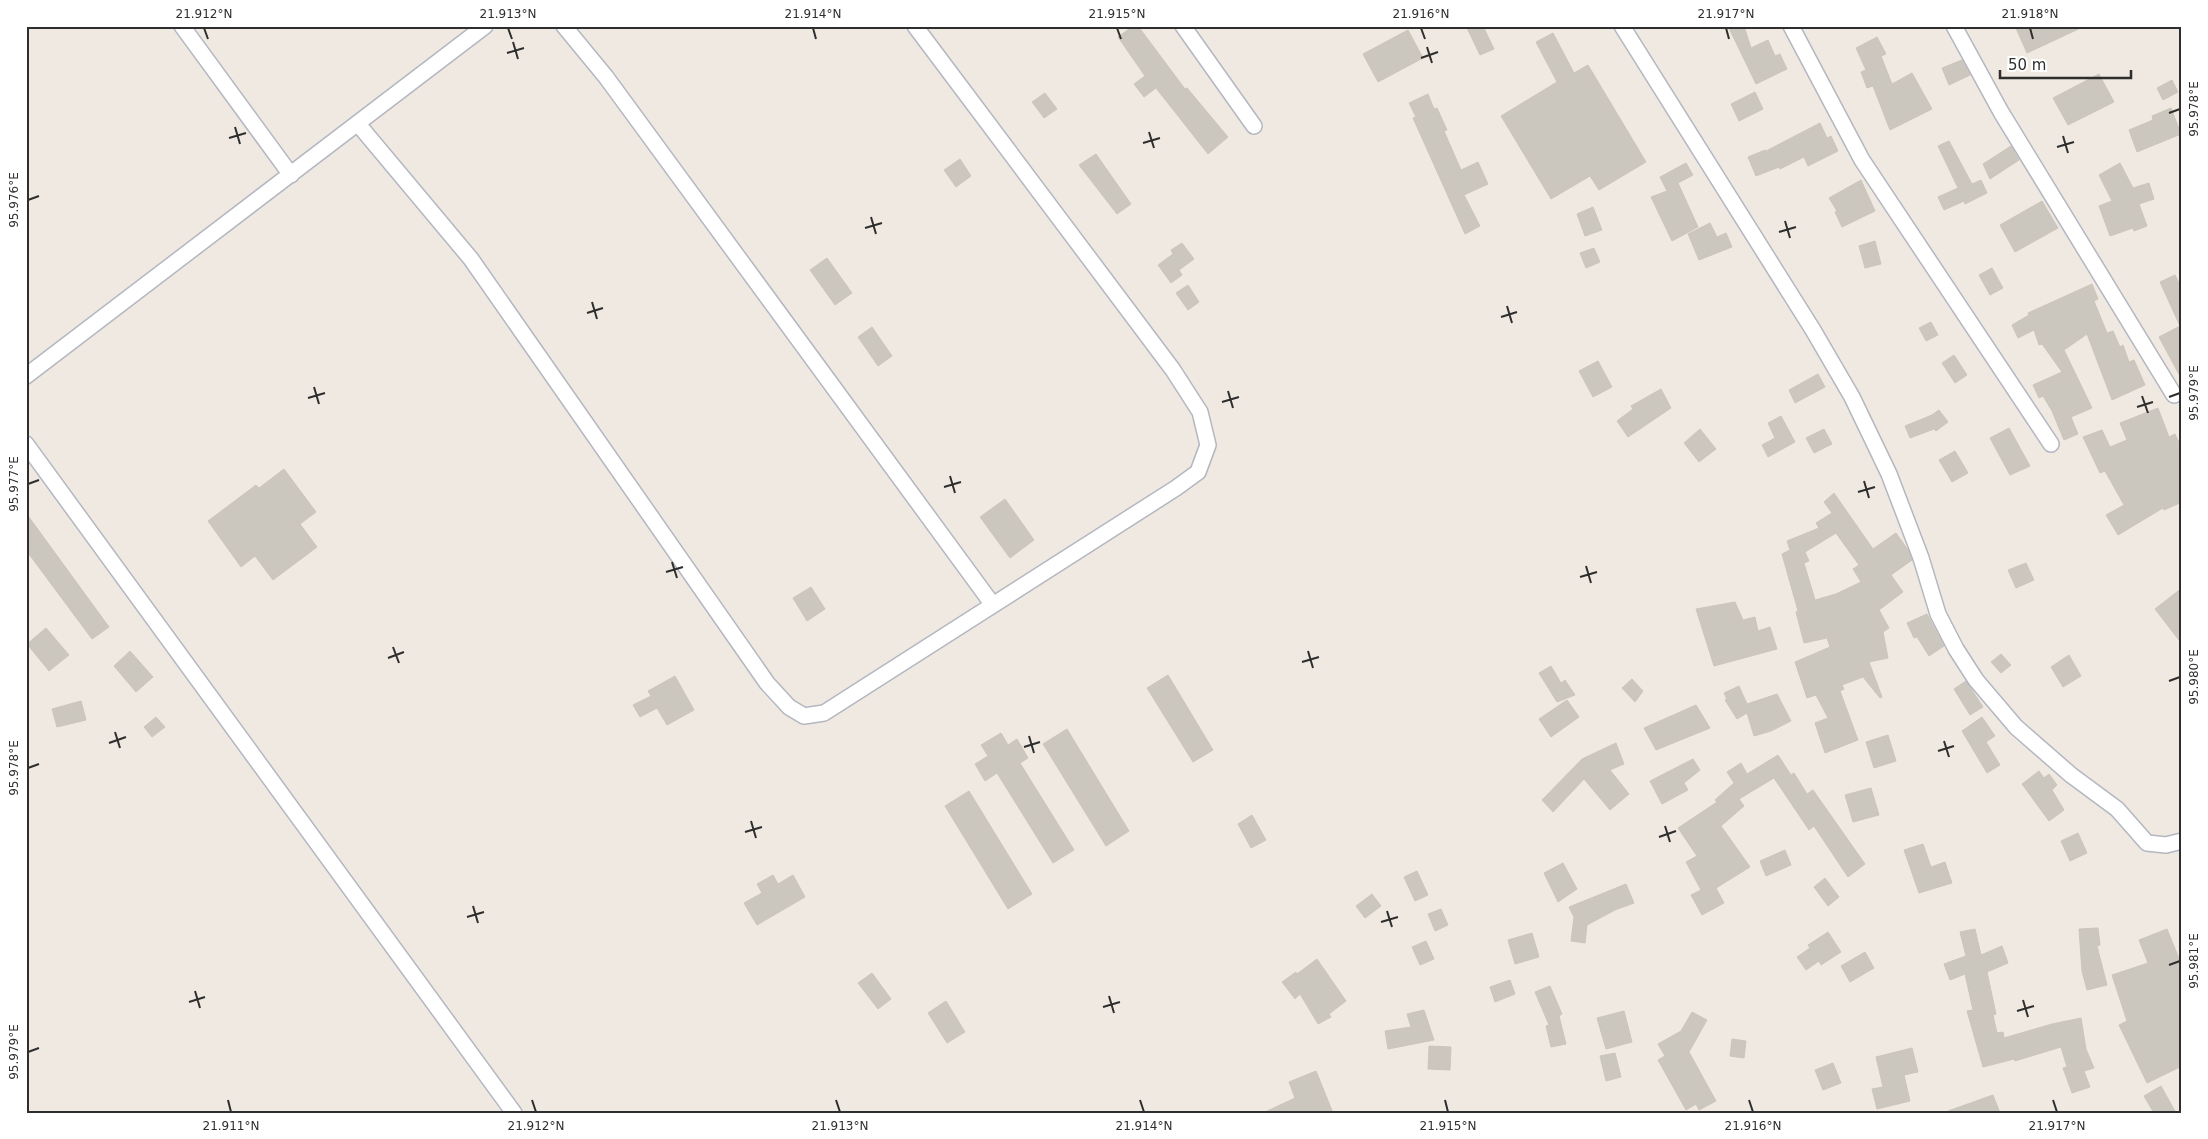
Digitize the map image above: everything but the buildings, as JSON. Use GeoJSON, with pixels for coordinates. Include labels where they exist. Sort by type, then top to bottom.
{"type":"FeatureCollection","features":[{"type":"Feature","properties":{"kind":"street"},"geometry":{"type":"LineString","coordinates":[[182,26],[291,175]]}},
{"type":"Feature","properties":{"kind":"street"},"geometry":{"type":"LineString","coordinates":[[26,376],[486,26]]}},
{"type":"Feature","properties":{"kind":"street"},"geometry":{"type":"LineString","coordinates":[[564,26],[606,77],[993,605]]}},
{"type":"Feature","properties":{"kind":"street"},"geometry":{"type":"LineString","coordinates":[[358,124],[471,259],[766,682],[789,707],[804,716],[824,713],[1198,472],[1208,445],[1200,412],[1173,370],[915,26]]}},
{"type":"Feature","properties":{"kind":"street"},"geometry":{"type":"LineString","coordinates":[[1183,26],[1254,126]]}},
{"type":"Feature","properties":{"kind":"street"},"geometry":{"type":"LineString","coordinates":[[1622,26],[1813,330],[1852,397],[1889,474],[1921,558],[1938,614],[1956,649],[1976,680],[2016,727],[2071,776],[2117,809],[2148,843],[2166,845],[2182,841]]}},
{"type":"Feature","properties":{"kind":"street"},"geometry":{"type":"LineString","coordinates":[[1791,26],[1862,160],[2051,444]]}},
{"type":"Feature","properties":{"kind":"street"},"geometry":{"type":"LineString","coordinates":[[1954,26],[2002,112],[2174,395]]}},
{"type":"Feature","properties":{"kind":"street"},"geometry":{"type":"LineString","coordinates":[[26,444],[514,1113]]}}]}
